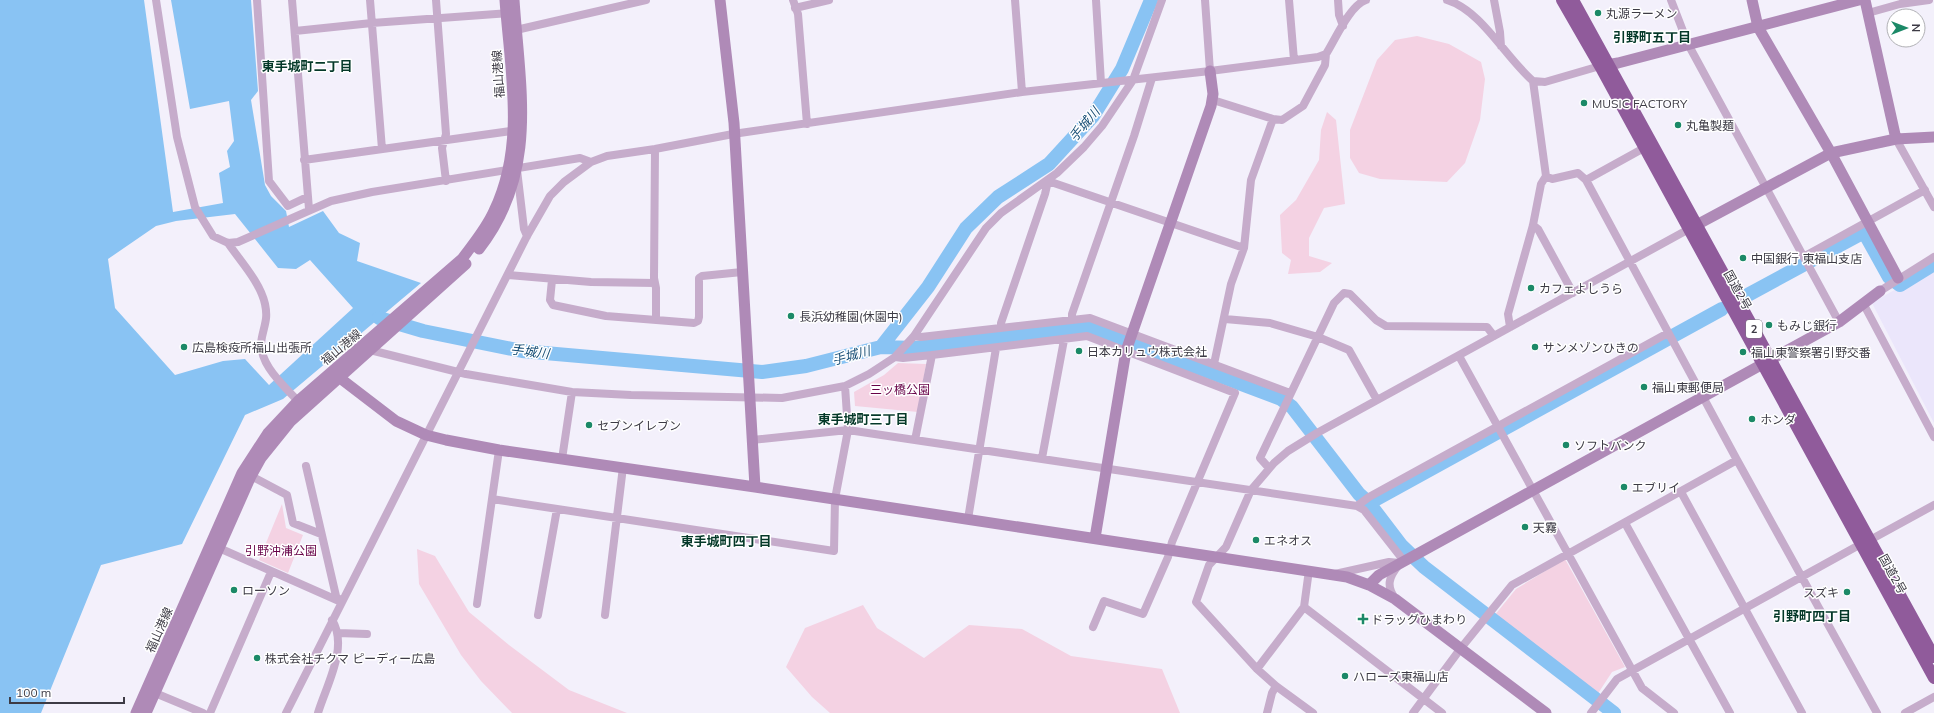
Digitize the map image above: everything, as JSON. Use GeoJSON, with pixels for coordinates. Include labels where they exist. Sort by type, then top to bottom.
{"type":"FeatureCollection","features":[{"type":"Feature","properties":{"kind":"highway","name":"国道2号"},"geometry":{"type":"LineString","coordinates":[[1562,0],[1604,65],[1866,542],[1934,657]]}},
{"type":"Feature","properties":{"kind":"highway","name":"国道2号"},"geometry":{"type":"LineString","coordinates":[[1573,0],[1644,148],[1693,227]]}},
{"type":"Feature","properties":{"kind":"highway","name":"国道2号"},"geometry":{"type":"LineString","coordinates":[[1866,542],[1934,678]]}},
{"type":"Feature","properties":{"kind":"street"},"geometry":{"type":"LineString","coordinates":[[156,0],[177,137],[195,207],[213,236],[228,243],[259,288],[264,303],[266,318],[262,336],[262,355],[274,374],[296,399]]}},
{"type":"Feature","properties":{"kind":"street"},"geometry":{"type":"LineString","coordinates":[[257,0],[269,181],[288,206],[307,197]]}},
{"type":"Feature","properties":{"kind":"street"},"geometry":{"type":"LineString","coordinates":[[292,0],[309,210]]}},
{"type":"Feature","properties":{"kind":"street"},"geometry":{"type":"LineString","coordinates":[[370,0],[382,149]]}},
{"type":"Feature","properties":{"kind":"street"},"geometry":{"type":"LineString","coordinates":[[436,0],[446,134],[442,148],[446,181]]}},
{"type":"Feature","properties":{"kind":"street","name":"福山港線"},"geometry":{"type":"LineString","coordinates":[[146,713],[251,476],[261,458],[290,422],[336,375],[370,347],[436,287],[468,262],[489,236],[505,205],[518,130],[516,30],[505,0]]}},
{"type":"Feature","properties":{"kind":"street","name":"福山港線"},"geometry":{"type":"LineString","coordinates":[[514,0],[510,13],[518,130]]}},
{"type":"Feature","properties":{"kind":"street"},"geometry":{"type":"LineString","coordinates":[[516,30],[646,0]]}},
{"type":"Feature","properties":{"kind":"street"},"geometry":{"type":"LineString","coordinates":[[720,0],[734,123],[733,134],[748,350],[749,397],[755,486]]}},
{"type":"Feature","properties":{"kind":"street"},"geometry":{"type":"LineString","coordinates":[[807,124],[798,4],[829,0]]}},
{"type":"Feature","properties":{"kind":"street"},"geometry":{"type":"LineString","coordinates":[[1016,0],[1022,92]]}},
{"type":"Feature","properties":{"kind":"street"},"geometry":{"type":"LineString","coordinates":[[1096,0],[1103,83]]}},
{"type":"Feature","properties":{"kind":"street"},"geometry":{"type":"LineString","coordinates":[[370,347],[513,382],[572,392],[782,398],[845,386],[869,374],[896,356],[912,339],[986,228],[1000,213],[1048,181],[1084,147],[1102,126],[1131,80],[1162,0]]}},
{"type":"Feature","properties":{"kind":"street"},"geometry":{"type":"LineString","coordinates":[[1095,538],[1127,350],[1213,100],[1204,0]]}},
{"type":"Feature","properties":{"kind":"street"},"geometry":{"type":"LineString","coordinates":[[1289,0],[1294,60]]}},
{"type":"Feature","properties":{"kind":"street"},"geometry":{"type":"LineString","coordinates":[[1338,0],[1339,15],[1343,26]]}},
{"type":"Feature","properties":{"kind":"street"},"geometry":{"type":"LineString","coordinates":[[1213,100],[1274,119],[1282,120],[1303,106],[1325,64],[1326,54],[1360,2],[1366,0]]}},
{"type":"Feature","properties":{"kind":"street"},"geometry":{"type":"LineString","coordinates":[[1447,0],[1467,10],[1501,46],[1519,69],[1533,81],[1545,82],[1604,65],[1758,27],[1859,0]]}},
{"type":"Feature","properties":{"kind":"street"},"geometry":{"type":"LineString","coordinates":[[1494,0],[1501,46]]}},
{"type":"Feature","properties":{"kind":"street"},"geometry":{"type":"LineString","coordinates":[[1671,0],[1688,44],[1807,260],[1839,322]]}},
{"type":"Feature","properties":{"kind":"street"},"geometry":{"type":"LineString","coordinates":[[1752,0],[1758,27],[1831,153],[1868,222],[1896,280]]}},
{"type":"Feature","properties":{"kind":"street"},"geometry":{"type":"LineString","coordinates":[[1865,0],[1896,139],[1934,207]]}},
{"type":"Feature","properties":{"kind":"street"},"geometry":{"type":"LineString","coordinates":[[1868,12],[1900,4],[1929,0]]}},
{"type":"Feature","properties":{"kind":"street"},"geometry":{"type":"LineString","coordinates":[[295,31],[372,23],[438,20],[510,13]]}},
{"type":"Feature","properties":{"kind":"street"},"geometry":{"type":"LineString","coordinates":[[286,713],[527,236],[550,196],[564,182],[591,162],[607,156],[655,149],[733,134],[1022,92],[1210,72],[1318,57],[1326,54]]}},
{"type":"Feature","properties":{"kind":"street"},"geometry":{"type":"LineString","coordinates":[[1072,320],[1072,314],[1152,78]]}},
{"type":"Feature","properties":{"kind":"street"},"geometry":{"type":"LineString","coordinates":[[1510,327],[1508,314],[1533,225],[1541,184],[1546,176],[1533,81]]}},
{"type":"Feature","properties":{"kind":"street"},"geometry":{"type":"LineString","coordinates":[[1214,364],[1225,319],[1231,284],[1244,248],[1251,180],[1274,119]]}},
{"type":"Feature","properties":{"kind":"street"},"geometry":{"type":"LineString","coordinates":[[304,160],[518,130]]}},
{"type":"Feature","properties":{"kind":"street"},"geometry":{"type":"LineString","coordinates":[[1313,713],[1276,686],[1257,669],[1196,602],[1209,565],[1226,547],[1251,490],[1269,468],[1288,451],[1317,433],[1766,187],[1831,153],[1896,139],[1934,137]]}},
{"type":"Feature","properties":{"kind":"street"},"geometry":{"type":"LineString","coordinates":[[1586,180],[1644,148]]}},
{"type":"Feature","properties":{"kind":"street"},"geometry":{"type":"LineString","coordinates":[[655,149],[656,319]]}},
{"type":"Feature","properties":{"kind":"street"},"geometry":{"type":"LineString","coordinates":[[228,243],[238,242],[331,201],[372,192],[580,158],[591,162]]}},
{"type":"Feature","properties":{"kind":"street"},"geometry":{"type":"LineString","coordinates":[[512,170],[524,229],[527,236]]}},
{"type":"Feature","properties":{"kind":"street"},"geometry":{"type":"LineString","coordinates":[[1546,176],[1552,179],[1578,173],[1586,180],[1737,460],[1878,713]]}},
{"type":"Feature","properties":{"kind":"street"},"geometry":{"type":"LineString","coordinates":[[1048,181],[1244,248]]}},
{"type":"Feature","properties":{"kind":"street"},"geometry":{"type":"LineString","coordinates":[[1001,328],[1001,323],[1045,194],[1048,181]]}},
{"type":"Feature","properties":{"kind":"street"},"geometry":{"type":"LineString","coordinates":[[1807,260],[1868,222],[1925,190]]}},
{"type":"Feature","properties":{"kind":"street"},"geometry":{"type":"LineString","coordinates":[[1533,225],[1538,229],[1573,293]]}},
{"type":"Feature","properties":{"kind":"street"},"geometry":{"type":"LineString","coordinates":[[1369,584],[1379,575],[1407,559],[1704,398],[1839,322],[1896,280],[1934,257]]}},
{"type":"Feature","properties":{"kind":"street"},"geometry":{"type":"LineString","coordinates":[[552,280],[550,300],[553,305],[606,316],[694,323],[698,321],[699,278],[702,276],[742,272]]}},
{"type":"Feature","properties":{"kind":"street"},"geometry":{"type":"LineString","coordinates":[[508,275],[552,280],[655,283]]}},
{"type":"Feature","properties":{"kind":"street"},"geometry":{"type":"LineString","coordinates":[[1269,468],[1260,458],[1334,303],[1346,292],[1363,306],[1376,320],[1386,326],[1487,327],[1494,336]]}},
{"type":"Feature","properties":{"kind":"street"},"geometry":{"type":"LineString","coordinates":[[1863,303],[1934,437]]}},
{"type":"Feature","properties":{"kind":"street"},"geometry":{"type":"LineString","coordinates":[[912,339],[1090,318],[1132,335],[1214,364],[1289,395]]}},
{"type":"Feature","properties":{"kind":"street"},"geometry":{"type":"LineString","coordinates":[[1225,319],[1270,323],[1318,337],[1349,350],[1377,400]]}},
{"type":"Feature","properties":{"kind":"street"},"geometry":{"type":"LineString","coordinates":[[896,356],[903,358],[932,355],[1087,336],[1127,350],[1235,393],[1143,614],[1104,601],[1093,627]]}},
{"type":"Feature","properties":{"kind":"street"},"geometry":{"type":"LineString","coordinates":[[752,440],[848,430],[1251,490],[1363,502],[1500,430],[1670,336]]}},
{"type":"Feature","properties":{"kind":"street"},"geometry":{"type":"LineString","coordinates":[[1042,458],[1064,340]]}},
{"type":"Feature","properties":{"kind":"street"},"geometry":{"type":"LineString","coordinates":[[968,519],[996,348]]}},
{"type":"Feature","properties":{"kind":"street"},"geometry":{"type":"LineString","coordinates":[[915,440],[932,355]]}},
{"type":"Feature","properties":{"kind":"street"},"geometry":{"type":"LineString","coordinates":[[1459,356],[1566,553],[1642,688],[1674,713]]}},
{"type":"Feature","properties":{"kind":"street"},"geometry":{"type":"LineString","coordinates":[[336,375],[396,421],[426,435],[499,450],[755,486],[1347,577],[1369,584],[1395,599],[1546,713]]}},
{"type":"Feature","properties":{"kind":"street","name":"福山港線"},"geometry":{"type":"LineString","coordinates":[[136,713],[242,473],[268,433],[296,399],[336,375]]}},
{"type":"Feature","properties":{"kind":"street"},"geometry":{"type":"LineString","coordinates":[[492,499],[834,551],[836,499],[848,430],[845,386]]}},
{"type":"Feature","properties":{"kind":"street"},"geometry":{"type":"LineString","coordinates":[[562,459],[572,392]]}},
{"type":"Feature","properties":{"kind":"street"},"geometry":{"type":"LineString","coordinates":[[477,604],[499,450]]}},
{"type":"Feature","properties":{"kind":"street"},"geometry":{"type":"LineString","coordinates":[[1413,713],[1461,648],[1512,584],[1737,460]]}},
{"type":"Feature","properties":{"kind":"street"},"geometry":{"type":"LineString","coordinates":[[306,466],[336,596],[341,602]]}},
{"type":"Feature","properties":{"kind":"street"},"geometry":{"type":"LineString","coordinates":[[605,615],[622,468]]}},
{"type":"Feature","properties":{"kind":"street"},"geometry":{"type":"LineString","coordinates":[[251,476],[287,495],[292,523],[321,534]]}},
{"type":"Feature","properties":{"kind":"street"},"geometry":{"type":"LineString","coordinates":[[1681,492],[1802,713]]}},
{"type":"Feature","properties":{"kind":"street"},"geometry":{"type":"LineString","coordinates":[[1363,502],[1364,510],[1407,559]]}},
{"type":"Feature","properties":{"kind":"street"},"geometry":{"type":"LineString","coordinates":[[1591,713],[1613,682],[1632,670],[1934,505]]}},
{"type":"Feature","properties":{"kind":"street"},"geometry":{"type":"LineString","coordinates":[[538,615],[557,509]]}},
{"type":"Feature","properties":{"kind":"street"},"geometry":{"type":"LineString","coordinates":[[1625,523],[1730,713]]}},
{"type":"Feature","properties":{"kind":"street"},"geometry":{"type":"LineString","coordinates":[[219,548],[341,602]]}},
{"type":"Feature","properties":{"kind":"street"},"geometry":{"type":"LineString","coordinates":[[1334,575],[1407,559]]}},
{"type":"Feature","properties":{"kind":"street"},"geometry":{"type":"LineString","coordinates":[[1395,599],[1388,585],[1393,572],[1407,559]]}},
{"type":"Feature","properties":{"kind":"street"},"geometry":{"type":"LineString","coordinates":[[1257,669],[1304,607],[1309,570]]}},
{"type":"Feature","properties":{"kind":"street"},"geometry":{"type":"LineString","coordinates":[[210,713],[271,572]]}},
{"type":"Feature","properties":{"kind":"street"},"geometry":{"type":"LineString","coordinates":[[1304,607],[1442,713]]}},
{"type":"Feature","properties":{"kind":"street"},"geometry":{"type":"LineString","coordinates":[[318,713],[325,689],[335,668],[338,633],[332,620]]}},
{"type":"Feature","properties":{"kind":"street"},"geometry":{"type":"LineString","coordinates":[[338,633],[367,634]]}},
{"type":"Feature","properties":{"kind":"street"},"geometry":{"type":"LineString","coordinates":[[1267,713],[1272,692],[1276,686]]}},
{"type":"Feature","properties":{"kind":"street"},"geometry":{"type":"LineString","coordinates":[[155,693],[203,713]]}},
{"type":"Feature","properties":{"kind":"street"},"geometry":{"type":"LineString","coordinates":[[1905,713],[1934,697]]}},
{"type":"Feature","properties":{"kind":"shaded area"},"geometry":{"type":"Polygon","coordinates":[[[1934,267],[1934,423],[1872,303],[1934,267]]]}},
{"type":"Feature","properties":{"kind":"green space"},"geometry":{"type":"Polygon","coordinates":[[[1417,36],[1449,44],[1481,62],[1485,79],[1480,120],[1465,163],[1447,182],[1380,179],[1359,173],[1350,158],[1350,130],[1377,60],[1395,40],[1417,36]]]}},
{"type":"Feature","properties":{"kind":"green space"},"geometry":{"type":"Polygon","coordinates":[[[1327,112],[1336,120],[1345,204],[1324,208],[1309,238],[1309,256],[1332,263],[1320,272],[1288,274],[1291,260],[1282,253],[1280,215],[1296,200],[1319,160],[1321,130],[1327,112]]]}},
{"type":"Feature","properties":{"kind":"green space","name":"三ッ橋公園"},"geometry":{"type":"Polygon","coordinates":[[[898,363],[926,364],[918,412],[855,406],[854,392],[884,375],[898,363]]]}},
{"type":"Feature","properties":{"kind":"green space","name":"引野沖浦公園"},"geometry":{"type":"Polygon","coordinates":[[[282,504],[286,528],[303,535],[288,573],[259,560],[282,504]]]}},
{"type":"Feature","properties":{"kind":"green space"},"geometry":{"type":"Polygon","coordinates":[[[417,549],[435,556],[469,612],[509,645],[569,690],[627,713],[512,713],[481,681],[461,655],[419,584],[417,549]]]}},
{"type":"Feature","properties":{"kind":"green space"},"geometry":{"type":"Polygon","coordinates":[[[1565,559],[1625,667],[1612,672],[1597,695],[1494,616],[1516,589],[1565,559]]]}},
{"type":"Feature","properties":{"kind":"green space"},"geometry":{"type":"Polygon","coordinates":[[[863,605],[877,628],[924,658],[969,625],[1022,629],[1071,656],[1162,669],[1180,713],[830,713],[812,697],[786,667],[805,628],[863,605]]]}},
{"type":"Feature","properties":{"kind":"water"},"geometry":{"type":"Polygon","coordinates":[[[0,0],[144,0],[173,212],[223,203],[219,173],[230,167],[227,151],[234,141],[229,101],[190,109],[171,0],[251,0],[258,91],[251,100],[265,185],[271,196],[286,211],[289,227],[323,211],[339,233],[360,243],[357,261],[421,283],[283,399],[245,415],[182,544],[101,565],[41,713],[0,713],[0,0]],[[235,214],[176,221],[156,226],[108,259],[115,308],[175,375],[223,361],[245,359],[269,385],[353,308],[310,260],[296,269],[278,268],[235,214]]]}},
{"type":"Feature","properties":{"kind":"waterway","name":"手城川"},"geometry":{"type":"LineString","coordinates":[[881,347],[928,287],[966,228],[998,197],[1049,164],[1093,116],[1122,69],[1151,0]]}},
{"type":"Feature","properties":{"kind":"waterway"},"geometry":{"type":"LineString","coordinates":[[1744,297],[1864,232],[1889,277],[1900,285],[1934,264]]}},
{"type":"Feature","properties":{"kind":"waterway"},"geometry":{"type":"LineString","coordinates":[[1369,503],[1722,309]]}},
{"type":"Feature","properties":{"kind":"waterway"},"geometry":{"type":"LineString","coordinates":[[379,318],[423,331],[522,351],[762,372],[806,366],[881,347],[915,348],[1087,326],[1281,399],[1292,407],[1359,494],[1369,503],[1401,545],[1424,567],[1614,713]]}},
{"type":"Feature","properties":{"kind":"place","name":"丸源ラーメン"},"geometry":{"type":"Point","coordinates":[1598,13]}},
{"type":"Feature","properties":{"kind":"place","name":"MUSIC FACTORY"},"geometry":{"type":"Point","coordinates":[1584,103]}},
{"type":"Feature","properties":{"kind":"place","name":"丸亀製麺"},"geometry":{"type":"Point","coordinates":[1678,125]}},
{"type":"Feature","properties":{"kind":"place","name":"中国銀行 東福山支店"},"geometry":{"type":"Point","coordinates":[1743,258]}},
{"type":"Feature","properties":{"kind":"place","name":"カフェよしうら"},"geometry":{"type":"Point","coordinates":[1531,288]}},
{"type":"Feature","properties":{"kind":"place","name":"長浜幼稚園(休園中)"},"geometry":{"type":"Point","coordinates":[791,316]}},
{"type":"Feature","properties":{"kind":"place","name":"もみじ銀行"},"geometry":{"type":"Point","coordinates":[1769,325]}},
{"type":"Feature","properties":{"kind":"place","name":"広島検疫所福山出張所"},"geometry":{"type":"Point","coordinates":[184,347]}},
{"type":"Feature","properties":{"kind":"place","name":"サンメゾンひきの"},"geometry":{"type":"Point","coordinates":[1535,347]}},
{"type":"Feature","properties":{"kind":"place","name":"日本カリュウ株式会社"},"geometry":{"type":"Point","coordinates":[1079,351]}},
{"type":"Feature","properties":{"kind":"place","name":"福山東警察署引野交番"},"geometry":{"type":"Point","coordinates":[1743,352]}},
{"type":"Feature","properties":{"kind":"place","name":"福山東郵便局"},"geometry":{"type":"Point","coordinates":[1644,387]}},
{"type":"Feature","properties":{"kind":"place","name":"ホンダ"},"geometry":{"type":"Point","coordinates":[1752,419]}},
{"type":"Feature","properties":{"kind":"place","name":"セブンイレブン"},"geometry":{"type":"Point","coordinates":[589,425]}},
{"type":"Feature","properties":{"kind":"place","name":"ソフトバンク"},"geometry":{"type":"Point","coordinates":[1566,445]}},
{"type":"Feature","properties":{"kind":"place","name":"エブリイ"},"geometry":{"type":"Point","coordinates":[1624,487]}},
{"type":"Feature","properties":{"kind":"place","name":"天霧"},"geometry":{"type":"Point","coordinates":[1525,527]}},
{"type":"Feature","properties":{"kind":"place","name":"エネオス"},"geometry":{"type":"Point","coordinates":[1256,540]}},
{"type":"Feature","properties":{"kind":"place","name":"ローソン"},"geometry":{"type":"Point","coordinates":[234,590]}},
{"type":"Feature","properties":{"kind":"place","name":"スズキ"},"geometry":{"type":"Point","coordinates":[1847,592]}},
{"type":"Feature","properties":{"kind":"place","name":"ドラッグひまわり"},"geometry":{"type":"Point","coordinates":[1363,619]}},
{"type":"Feature","properties":{"kind":"place","name":"株式会社チクマ ピーディー広島"},"geometry":{"type":"Point","coordinates":[257,658]}},
{"type":"Feature","properties":{"kind":"place","name":"ハローズ東福山店"},"geometry":{"type":"Point","coordinates":[1345,676]}},
{"type":"Feature","properties":{"kind":"district","name":"引野町五丁目"},"geometry":{"type":"Point","coordinates":[1652,37]}},
{"type":"Feature","properties":{"kind":"district","name":"東手城町二丁目"},"geometry":{"type":"Point","coordinates":[307,66]}},
{"type":"Feature","properties":{"kind":"district","name":"東手城町三丁目"},"geometry":{"type":"Point","coordinates":[863,419]}},
{"type":"Feature","properties":{"kind":"district","name":"東手城町四丁目"},"geometry":{"type":"Point","coordinates":[726,541]}},
{"type":"Feature","properties":{"kind":"district","name":"引野町四丁目"},"geometry":{"type":"Point","coordinates":[1812,616]}}]}
